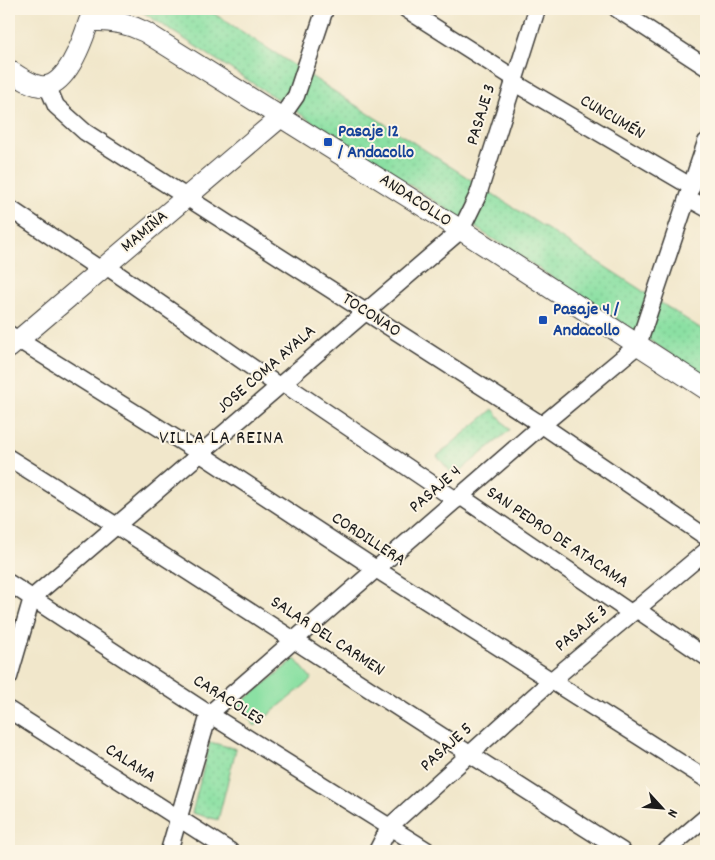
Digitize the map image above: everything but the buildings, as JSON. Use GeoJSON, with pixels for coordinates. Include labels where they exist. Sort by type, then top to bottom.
{"type":"FeatureCollection","features":[{"type":"Feature","properties":{"kind":"street"},"geometry":{"type":"LineString","coordinates":[[282,116],[296,96],[325,9]]}},
{"type":"Feature","properties":{"kind":"street","name":"CUNCUMÉN"},"geometry":{"type":"LineString","coordinates":[[406,9],[690,192],[706,208]]}},
{"type":"Feature","properties":{"kind":"street","name":"PASAJE 3"},"geometry":{"type":"LineString","coordinates":[[461,230],[478,195],[537,9]]}},
{"type":"Feature","properties":{"kind":"street"},"geometry":{"type":"LineString","coordinates":[[617,9],[706,67]]}},
{"type":"Feature","properties":{"kind":"street"},"geometry":{"type":"LineString","coordinates":[[9,70],[29,82],[44,86],[56,82],[69,68],[77,53],[89,15]]}},
{"type":"Feature","properties":{"kind":"street","name":"ANDACOLLO"},"geometry":{"type":"LineString","coordinates":[[89,15],[132,25],[146,32],[461,230],[706,389]]}},
{"type":"Feature","properties":{"kind":"street","name":"TOCONAO"},"geometry":{"type":"LineString","coordinates":[[44,86],[56,106],[85,132],[542,425],[706,537]]}},
{"type":"Feature","properties":{"kind":"street","name":"MAMIÑA"},"geometry":{"type":"LineString","coordinates":[[12,341],[103,268],[282,116]]}},
{"type":"Feature","properties":{"kind":"street"},"geometry":{"type":"LineString","coordinates":[[638,345],[706,142]]}},
{"type":"Feature","properties":{"kind":"street","name":"SAN PEDRO DE ATACAMA"},"geometry":{"type":"LineString","coordinates":[[9,208],[706,657]]}},
{"type":"Feature","properties":{"kind":"street","name":"JOSE COMA AYALA"},"geometry":{"type":"LineString","coordinates":[[32,598],[461,230]]}},
{"type":"Feature","properties":{"kind":"street","name":"CORDILLERA"},"geometry":{"type":"LineString","coordinates":[[12,341],[201,454],[376,569],[706,779]]}},
{"type":"Feature","properties":{"kind":"street","name":"PASAJE 4"},"geometry":{"type":"LineString","coordinates":[[209,714],[542,425],[638,345]]}},
{"type":"Feature","properties":{"kind":"street","name":"SALAR DEL CARMEN"},"geometry":{"type":"LineString","coordinates":[[9,458],[295,639],[469,755],[622,851]]}},
{"type":"Feature","properties":{"kind":"street","name":"PASAJE 3"},"geometry":{"type":"LineString","coordinates":[[552,680],[706,551]]}},
{"type":"Feature","properties":{"kind":"street","name":"CARACOLES"},"geometry":{"type":"LineString","coordinates":[[9,583],[209,714],[428,851]]}},
{"type":"Feature","properties":{"kind":"street"},"geometry":{"type":"LineString","coordinates":[[9,677],[32,598]]}},
{"type":"Feature","properties":{"kind":"street","name":"PASAJE 5"},"geometry":{"type":"LineString","coordinates":[[377,851],[390,826],[552,680]]}},
{"type":"Feature","properties":{"kind":"street","name":"CALAMA"},"geometry":{"type":"LineString","coordinates":[[9,710],[230,851]]}},
{"type":"Feature","properties":{"kind":"street"},"geometry":{"type":"LineString","coordinates":[[168,851],[209,714]]}},
{"type":"Feature","properties":{"kind":"street"},"geometry":{"type":"LineString","coordinates":[[666,851],[706,817]]}},
{"type":"Feature","properties":{"kind":"green space"},"geometry":{"type":"Polygon","coordinates":[[[138,9],[207,9],[706,332],[706,377],[138,9]]]}},
{"type":"Feature","properties":{"kind":"green space"},"geometry":{"type":"Polygon","coordinates":[[[493,409],[510,430],[454,476],[437,456],[493,409]]]}},
{"type":"Feature","properties":{"kind":"green space"},"geometry":{"type":"Polygon","coordinates":[[[295,659],[312,679],[255,726],[238,705],[295,659]]]}},
{"type":"Feature","properties":{"kind":"green space"},"geometry":{"type":"Polygon","coordinates":[[[210,742],[236,749],[218,820],[192,813],[210,742]]]}},
{"type":"Feature","properties":{"kind":"place","name":"Pasaje 12 / Andacollo"},"geometry":{"type":"Point","coordinates":[328,142]}},
{"type":"Feature","properties":{"kind":"place","name":"Pasaje 4 / Andacollo"},"geometry":{"type":"Point","coordinates":[543,320]}},
{"type":"Feature","properties":{"kind":"district","name":"VILLA LA REINA"},"geometry":{"type":"Point","coordinates":[222,439]}}]}
